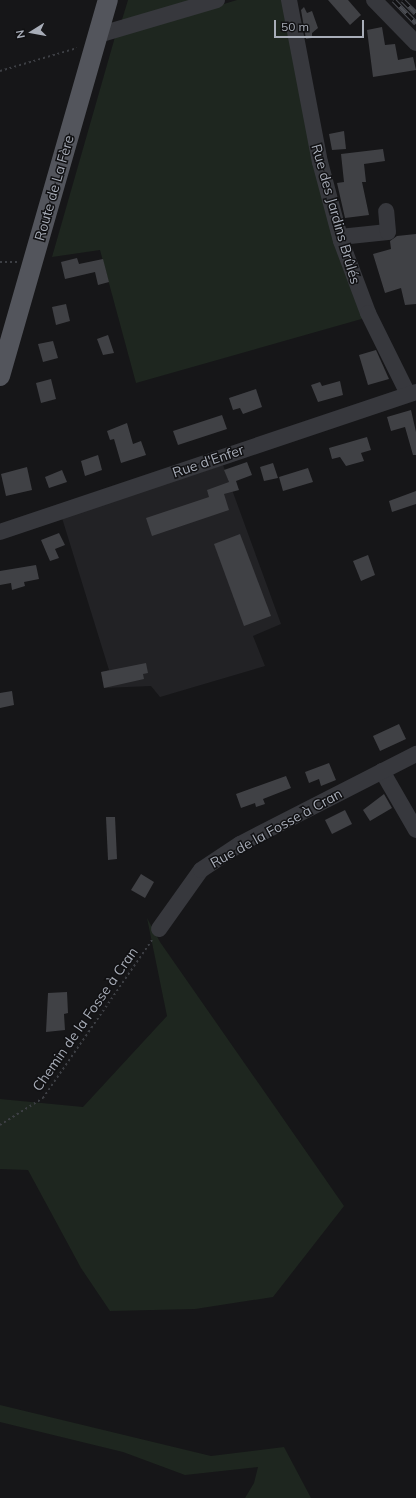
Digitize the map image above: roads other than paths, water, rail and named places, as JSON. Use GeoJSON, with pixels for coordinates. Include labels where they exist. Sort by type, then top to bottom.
{"type":"FeatureCollection","features":[{"type":"Feature","properties":{"kind":"main road","name":"Route de La Fère"},"geometry":{"type":"LineString","coordinates":[[0,376],[108,0]]}},
{"type":"Feature","properties":{"kind":"street"},"geometry":{"type":"LineString","coordinates":[[98,35],[217,0]]}},
{"type":"Feature","properties":{"kind":"street","name":"Rue des Jardins Brûlés"},"geometry":{"type":"LineString","coordinates":[[289,0],[320,162],[340,237],[366,307],[412,393]]}},
{"type":"Feature","properties":{"kind":"street"},"geometry":{"type":"LineString","coordinates":[[374,0],[416,43]]}},
{"type":"Feature","properties":{"kind":"street"},"geometry":{"type":"LineString","coordinates":[[340,237],[388,232],[386,211]]}},
{"type":"Feature","properties":{"kind":"street","name":"Rue d'Enfer"},"geometry":{"type":"LineString","coordinates":[[0,532],[412,393]]}},
{"type":"Feature","properties":{"kind":"street","name":"Rue de la Fosse à Cran"},"geometry":{"type":"LineString","coordinates":[[159,929],[200,870],[240,844],[416,754]]}},
{"type":"Feature","properties":{"kind":"street"},"geometry":{"type":"LineString","coordinates":[[382,771],[416,830]]}},
{"type":"Feature","properties":{"kind":"railway"},"geometry":{"type":"LineString","coordinates":[[394,0],[416,23]]}},
{"type":"Feature","properties":{"kind":"railway"},"geometry":{"type":"LineString","coordinates":[[403,0],[416,13]]}}]}
